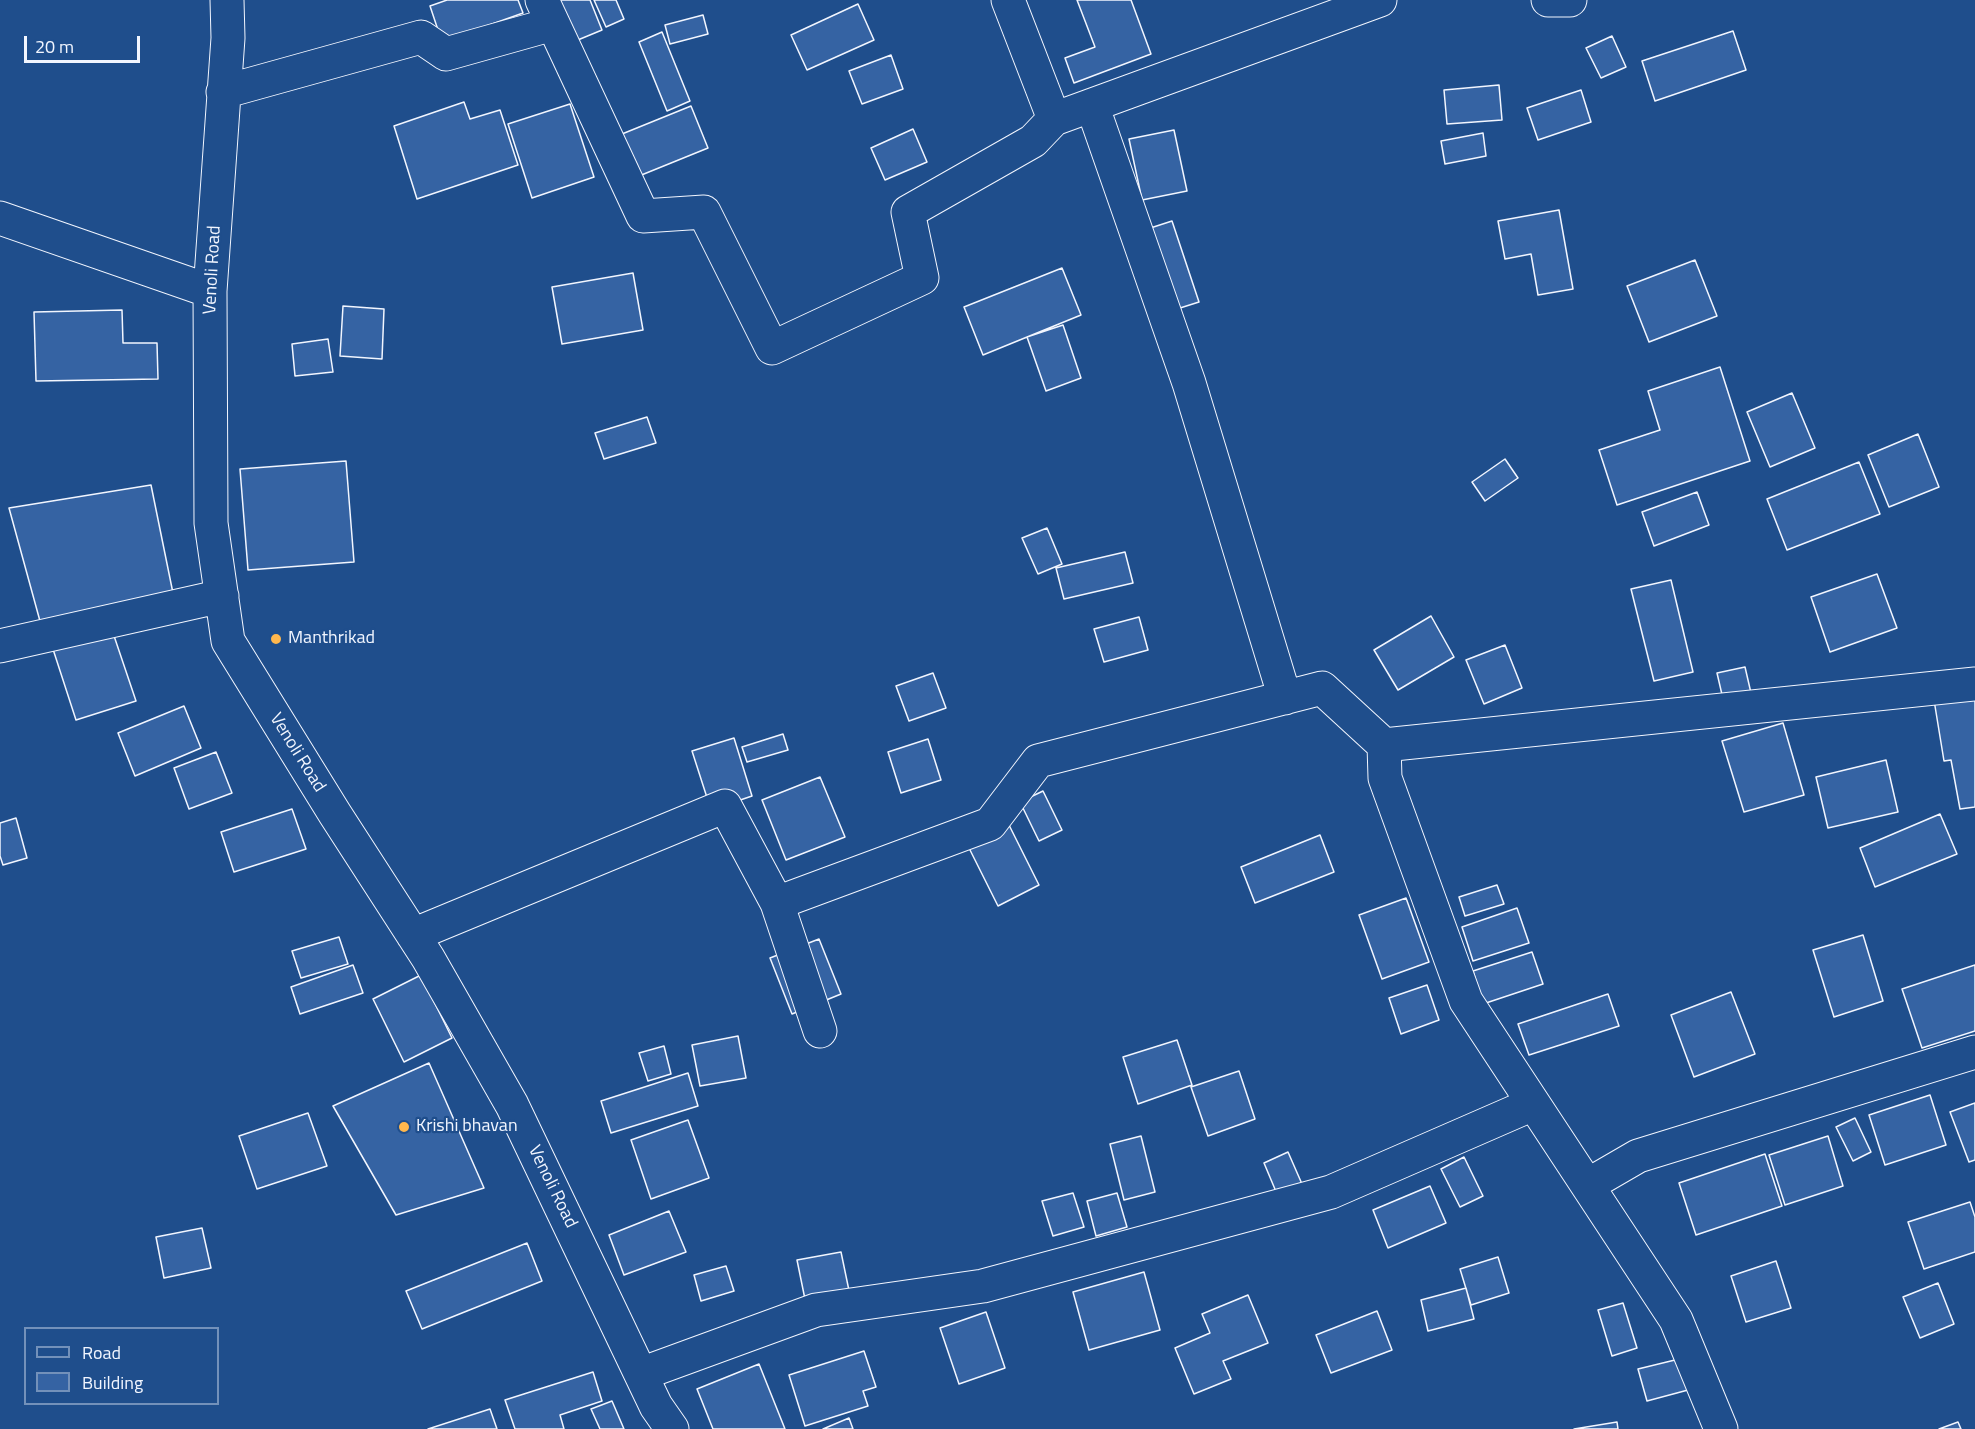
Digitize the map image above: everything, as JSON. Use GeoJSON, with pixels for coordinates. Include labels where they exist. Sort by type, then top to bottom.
{"type":"FeatureCollection","features":[{"type":"Feature","properties":{"kind":"street","name":"Venoli Road"},"geometry":{"type":"LineString","coordinates":[[227,0],[228,38],[210,291],[211,523],[228,641],[334,814],[428,958],[512,1105],[656,1406],[672,1429]]}},
{"type":"Feature","properties":{"kind":"street"},"geometry":{"type":"LineString","coordinates":[[1008,0],[1054,119]]}},
{"type":"Feature","properties":{"kind":"street"},"geometry":{"type":"LineString","coordinates":[[223,92],[421,37],[446,54],[547,12],[643,216],[704,213],[772,348],[922,278],[908,212],[1034,141],[1054,119],[1380,0]]}},
{"type":"Feature","properties":{"kind":"street"},"geometry":{"type":"LineString","coordinates":[[1548,0],[1570,0]]}},
{"type":"Feature","properties":{"kind":"street"},"geometry":{"type":"LineString","coordinates":[[1092,105],[1188,383],[1285,698]]}},
{"type":"Feature","properties":{"kind":"street"},"geometry":{"type":"LineString","coordinates":[[0,218],[210,291]]}},
{"type":"Feature","properties":{"kind":"street"},"geometry":{"type":"LineString","coordinates":[[0,646],[222,596]]}},
{"type":"Feature","properties":{"kind":"street"},"geometry":{"type":"LineString","coordinates":[[1384,745],[1975,684]]}},
{"type":"Feature","properties":{"kind":"street"},"geometry":{"type":"LineString","coordinates":[[777,903],[990,824],[1038,761],[1322,688],[1384,745],[1385,778],[1466,1001],[1676,1320],[1721,1429]]}},
{"type":"Feature","properties":{"kind":"street"},"geometry":{"type":"LineString","coordinates":[[413,935],[725,806],[777,903],[820,1031]]}},
{"type":"Feature","properties":{"kind":"street"},"geometry":{"type":"LineString","coordinates":[[1588,1185],[1638,1156],[1975,1052]]}},
{"type":"Feature","properties":{"kind":"street"},"geometry":{"type":"LineString","coordinates":[[641,1374],[816,1310],[983,1286],[1330,1192],[1533,1104]]}},
{"type":"Feature","properties":{"kind":"building"},"geometry":{"type":"Polygon","coordinates":[[[447,0],[518,0],[523,13],[442,42],[430,6],[447,0]]]}},
{"type":"Feature","properties":{"kind":"building"},"geometry":{"type":"Polygon","coordinates":[[[555,0],[590,0],[602,30],[573,42],[555,0]]]}},
{"type":"Feature","properties":{"kind":"building"},"geometry":{"type":"Polygon","coordinates":[[[594,0],[616,0],[624,19],[606,27],[594,0]]]}},
{"type":"Feature","properties":{"kind":"building"},"geometry":{"type":"Polygon","coordinates":[[[1077,0],[1131,0],[1151,54],[1074,83],[1065,58],[1095,47],[1077,0]]]}},
{"type":"Feature","properties":{"kind":"building"},"geometry":{"type":"Polygon","coordinates":[[[858,4],[874,40],[807,70],[791,35],[858,4]]]}},
{"type":"Feature","properties":{"kind":"building"},"geometry":{"type":"Polygon","coordinates":[[[703,15],[708,34],[670,44],[665,25],[703,15]]]}},
{"type":"Feature","properties":{"kind":"building"},"geometry":{"type":"Polygon","coordinates":[[[1733,31],[1746,70],[1655,101],[1642,61],[1733,31]]]}},
{"type":"Feature","properties":{"kind":"building"},"geometry":{"type":"Polygon","coordinates":[[[662,32],[690,101],[667,111],[639,42],[662,32]]]}},
{"type":"Feature","properties":{"kind":"building"},"geometry":{"type":"Polygon","coordinates":[[[1612,36],[1626,67],[1601,78],[1586,48],[1612,36]]]}},
{"type":"Feature","properties":{"kind":"building"},"geometry":{"type":"Polygon","coordinates":[[[891,55],[903,89],[862,104],[849,71],[891,55]]]}},
{"type":"Feature","properties":{"kind":"building"},"geometry":{"type":"Polygon","coordinates":[[[1499,85],[1502,120],[1447,124],[1444,90],[1499,85]]]}},
{"type":"Feature","properties":{"kind":"building"},"geometry":{"type":"Polygon","coordinates":[[[1581,90],[1591,122],[1538,140],[1527,108],[1581,90]]]}},
{"type":"Feature","properties":{"kind":"building"},"geometry":{"type":"Polygon","coordinates":[[[464,102],[470,119],[500,110],[518,165],[417,199],[394,126],[464,102]]]}},
{"type":"Feature","properties":{"kind":"building"},"geometry":{"type":"Polygon","coordinates":[[[570,104],[594,177],[532,198],[508,124],[570,104]]]}},
{"type":"Feature","properties":{"kind":"building"},"geometry":{"type":"Polygon","coordinates":[[[691,106],[708,148],[639,176],[622,134],[691,106]]]}},
{"type":"Feature","properties":{"kind":"building"},"geometry":{"type":"Polygon","coordinates":[[[913,129],[927,162],[885,180],[871,148],[913,129]]]}},
{"type":"Feature","properties":{"kind":"building"},"geometry":{"type":"Polygon","coordinates":[[[1174,130],[1187,191],[1142,200],[1129,139],[1174,130]]]}},
{"type":"Feature","properties":{"kind":"building"},"geometry":{"type":"Polygon","coordinates":[[[1483,133],[1486,156],[1445,164],[1441,141],[1483,133]]]}},
{"type":"Feature","properties":{"kind":"building"},"geometry":{"type":"Polygon","coordinates":[[[1559,210],[1573,289],[1538,295],[1531,254],[1505,259],[1498,221],[1559,210]]]}},
{"type":"Feature","properties":{"kind":"building"},"geometry":{"type":"Polygon","coordinates":[[[1172,221],[1199,302],[1158,315],[1132,234],[1172,221]]]}},
{"type":"Feature","properties":{"kind":"building"},"geometry":{"type":"Polygon","coordinates":[[[1695,260],[1717,316],[1649,342],[1627,286],[1695,260]]]}},
{"type":"Feature","properties":{"kind":"building"},"geometry":{"type":"Polygon","coordinates":[[[1062,268],[1081,315],[983,355],[964,307],[1062,268]]]}},
{"type":"Feature","properties":{"kind":"building"},"geometry":{"type":"Polygon","coordinates":[[[633,273],[643,330],[562,344],[552,287],[633,273]]]}},
{"type":"Feature","properties":{"kind":"building"},"geometry":{"type":"Polygon","coordinates":[[[343,306],[384,309],[382,359],[340,356],[343,306]]]}},
{"type":"Feature","properties":{"kind":"building"},"geometry":{"type":"Polygon","coordinates":[[[122,310],[123,343],[157,343],[158,379],[36,381],[34,312],[122,310]]]}},
{"type":"Feature","properties":{"kind":"building"},"geometry":{"type":"Polygon","coordinates":[[[1063,325],[1081,378],[1046,391],[1027,337],[1063,325]]]}},
{"type":"Feature","properties":{"kind":"building"},"geometry":{"type":"Polygon","coordinates":[[[328,339],[333,372],[295,376],[292,344],[328,339]]]}},
{"type":"Feature","properties":{"kind":"building"},"geometry":{"type":"Polygon","coordinates":[[[1720,367],[1750,461],[1617,505],[1599,450],[1660,430],[1648,391],[1720,367]]]}},
{"type":"Feature","properties":{"kind":"building"},"geometry":{"type":"Polygon","coordinates":[[[1792,393],[1815,448],[1770,467],[1747,412],[1792,393]]]}},
{"type":"Feature","properties":{"kind":"building"},"geometry":{"type":"Polygon","coordinates":[[[647,417],[656,443],[604,459],[595,433],[647,417]]]}},
{"type":"Feature","properties":{"kind":"building"},"geometry":{"type":"Polygon","coordinates":[[[1918,434],[1939,487],[1889,507],[1868,455],[1918,434]]]}},
{"type":"Feature","properties":{"kind":"building"},"geometry":{"type":"Polygon","coordinates":[[[1505,459],[1518,478],[1485,501],[1472,482],[1505,459]]]}},
{"type":"Feature","properties":{"kind":"building"},"geometry":{"type":"Polygon","coordinates":[[[346,461],[354,562],[248,570],[240,469],[346,461]]]}},
{"type":"Feature","properties":{"kind":"building"},"geometry":{"type":"Polygon","coordinates":[[[1859,462],[1880,514],[1787,550],[1767,499],[1859,462]]]}},
{"type":"Feature","properties":{"kind":"building"},"geometry":{"type":"Polygon","coordinates":[[[151,485],[175,603],[46,643],[9,508],[151,485]]]}},
{"type":"Feature","properties":{"kind":"building"},"geometry":{"type":"Polygon","coordinates":[[[1697,492],[1709,525],[1654,546],[1642,512],[1697,492]]]}},
{"type":"Feature","properties":{"kind":"building"},"geometry":{"type":"Polygon","coordinates":[[[1047,528],[1062,564],[1038,574],[1022,538],[1047,528]]]}},
{"type":"Feature","properties":{"kind":"building"},"geometry":{"type":"Polygon","coordinates":[[[1125,552],[1133,583],[1064,599],[1056,568],[1125,552]]]}},
{"type":"Feature","properties":{"kind":"building"},"geometry":{"type":"Polygon","coordinates":[[[1877,574],[1897,628],[1830,652],[1811,597],[1877,574]]]}},
{"type":"Feature","properties":{"kind":"building"},"geometry":{"type":"Polygon","coordinates":[[[1671,580],[1693,672],[1654,681],[1631,589],[1671,580]]]}},
{"type":"Feature","properties":{"kind":"building"},"geometry":{"type":"Polygon","coordinates":[[[1431,616],[1454,657],[1398,690],[1374,650],[1431,616]]]}},
{"type":"Feature","properties":{"kind":"building"},"geometry":{"type":"Polygon","coordinates":[[[1139,617],[1148,650],[1104,662],[1094,629],[1139,617]]]}},
{"type":"Feature","properties":{"kind":"building"},"geometry":{"type":"Polygon","coordinates":[[[110,624],[136,701],[76,720],[51,643],[110,624]]]}},
{"type":"Feature","properties":{"kind":"building"},"geometry":{"type":"Polygon","coordinates":[[[1505,645],[1522,688],[1484,704],[1466,660],[1505,645]]]}},
{"type":"Feature","properties":{"kind":"building"},"geometry":{"type":"Polygon","coordinates":[[[1745,667],[1751,693],[1723,699],[1717,673],[1745,667]]]}},
{"type":"Feature","properties":{"kind":"building"},"geometry":{"type":"Polygon","coordinates":[[[933,673],[946,708],[909,721],[896,686],[933,673]]]}},
{"type":"Feature","properties":{"kind":"building"},"geometry":{"type":"Polygon","coordinates":[[[1975,693],[1975,807],[1960,809],[1951,760],[1944,761],[1934,700],[1975,693]]]}},
{"type":"Feature","properties":{"kind":"building"},"geometry":{"type":"Polygon","coordinates":[[[184,706],[201,748],[135,776],[118,733],[184,706]]]}},
{"type":"Feature","properties":{"kind":"building"},"geometry":{"type":"Polygon","coordinates":[[[1783,723],[1804,795],[1744,812],[1722,741],[1783,723]]]}},
{"type":"Feature","properties":{"kind":"building"},"geometry":{"type":"Polygon","coordinates":[[[783,734],[788,750],[747,762],[742,747],[783,734]]]}},
{"type":"Feature","properties":{"kind":"building"},"geometry":{"type":"Polygon","coordinates":[[[734,738],[752,796],[711,810],[692,751],[734,738]]]}},
{"type":"Feature","properties":{"kind":"building"},"geometry":{"type":"Polygon","coordinates":[[[928,739],[941,780],[901,793],[888,752],[928,739]]]}},
{"type":"Feature","properties":{"kind":"building"},"geometry":{"type":"Polygon","coordinates":[[[216,752],[232,793],[189,809],[174,768],[216,752]]]}},
{"type":"Feature","properties":{"kind":"building"},"geometry":{"type":"Polygon","coordinates":[[[1886,760],[1898,812],[1828,828],[1816,777],[1886,760]]]}},
{"type":"Feature","properties":{"kind":"building"},"geometry":{"type":"Polygon","coordinates":[[[820,777],[845,837],[786,860],[762,800],[820,777]]]}},
{"type":"Feature","properties":{"kind":"building"},"geometry":{"type":"Polygon","coordinates":[[[1043,791],[1062,830],[1039,841],[1020,802],[1043,791]]]}},
{"type":"Feature","properties":{"kind":"building"},"geometry":{"type":"Polygon","coordinates":[[[292,809],[306,849],[234,872],[221,832],[292,809]]]}},
{"type":"Feature","properties":{"kind":"building"},"geometry":{"type":"Polygon","coordinates":[[[1001,809],[1039,885],[998,906],[960,830],[1001,809]]]}},
{"type":"Feature","properties":{"kind":"building"},"geometry":{"type":"Polygon","coordinates":[[[1940,814],[1957,854],[1875,887],[1860,848],[1940,814]]]}},
{"type":"Feature","properties":{"kind":"building"},"geometry":{"type":"Polygon","coordinates":[[[16,818],[27,858],[3,865],[0,856],[0,823],[16,818]]]}},
{"type":"Feature","properties":{"kind":"building"},"geometry":{"type":"Polygon","coordinates":[[[1320,835],[1334,872],[1255,903],[1241,867],[1320,835]]]}},
{"type":"Feature","properties":{"kind":"building"},"geometry":{"type":"Polygon","coordinates":[[[1497,885],[1504,904],[1465,916],[1459,897],[1497,885]]]}},
{"type":"Feature","properties":{"kind":"building"},"geometry":{"type":"Polygon","coordinates":[[[1406,898],[1429,962],[1382,979],[1359,915],[1406,898]]]}},
{"type":"Feature","properties":{"kind":"building"},"geometry":{"type":"Polygon","coordinates":[[[1517,908],[1529,943],[1473,961],[1462,927],[1517,908]]]}},
{"type":"Feature","properties":{"kind":"building"},"geometry":{"type":"Polygon","coordinates":[[[1863,935],[1883,1001],[1834,1017],[1813,950],[1863,935]]]}},
{"type":"Feature","properties":{"kind":"building"},"geometry":{"type":"Polygon","coordinates":[[[339,937],[348,964],[301,978],[292,951],[339,937]]]}},
{"type":"Feature","properties":{"kind":"building"},"geometry":{"type":"Polygon","coordinates":[[[819,939],[841,994],[792,1014],[770,958],[819,939]]]}},
{"type":"Feature","properties":{"kind":"building"},"geometry":{"type":"Polygon","coordinates":[[[1532,952],[1543,984],[1483,1004],[1473,971],[1532,952]]]}},
{"type":"Feature","properties":{"kind":"building"},"geometry":{"type":"Polygon","coordinates":[[[353,965],[363,993],[300,1014],[291,987],[353,965]]]}},
{"type":"Feature","properties":{"kind":"building"},"geometry":{"type":"Polygon","coordinates":[[[1975,965],[1975,1031],[1922,1048],[1902,989],[1975,965]]]}},
{"type":"Feature","properties":{"kind":"building"},"geometry":{"type":"Polygon","coordinates":[[[421,975],[452,1038],[404,1062],[373,999],[421,975]]]}},
{"type":"Feature","properties":{"kind":"building"},"geometry":{"type":"Polygon","coordinates":[[[1427,985],[1439,1020],[1401,1034],[1389,998],[1427,985]]]}},
{"type":"Feature","properties":{"kind":"building"},"geometry":{"type":"Polygon","coordinates":[[[1731,992],[1755,1054],[1694,1077],[1671,1015],[1731,992]]]}},
{"type":"Feature","properties":{"kind":"building"},"geometry":{"type":"Polygon","coordinates":[[[1608,994],[1619,1026],[1529,1055],[1518,1024],[1608,994]]]}},
{"type":"Feature","properties":{"kind":"building"},"geometry":{"type":"Polygon","coordinates":[[[738,1036],[746,1078],[700,1086],[692,1045],[738,1036]]]}},
{"type":"Feature","properties":{"kind":"building"},"geometry":{"type":"Polygon","coordinates":[[[1177,1040],[1192,1085],[1138,1104],[1123,1057],[1177,1040]]]}},
{"type":"Feature","properties":{"kind":"building"},"geometry":{"type":"Polygon","coordinates":[[[664,1046],[671,1074],[648,1081],[639,1053],[664,1046]]]}},
{"type":"Feature","properties":{"kind":"building"},"geometry":{"type":"Polygon","coordinates":[[[429,1063],[484,1188],[396,1215],[333,1106],[429,1063]]]}},
{"type":"Feature","properties":{"kind":"building"},"geometry":{"type":"Polygon","coordinates":[[[1239,1071],[1255,1119],[1208,1136],[1191,1087],[1239,1071]]]}},
{"type":"Feature","properties":{"kind":"building"},"geometry":{"type":"Polygon","coordinates":[[[688,1073],[698,1106],[611,1133],[601,1101],[688,1073]]]}},
{"type":"Feature","properties":{"kind":"building"},"geometry":{"type":"Polygon","coordinates":[[[1930,1095],[1946,1145],[1885,1165],[1869,1115],[1930,1095]]]}},
{"type":"Feature","properties":{"kind":"building"},"geometry":{"type":"Polygon","coordinates":[[[1975,1103],[1975,1160],[1969,1162],[1950,1112],[1975,1103]]]}},
{"type":"Feature","properties":{"kind":"building"},"geometry":{"type":"Polygon","coordinates":[[[308,1113],[327,1166],[257,1189],[239,1136],[308,1113]]]}},
{"type":"Feature","properties":{"kind":"building"},"geometry":{"type":"Polygon","coordinates":[[[1855,1118],[1871,1152],[1853,1161],[1836,1127],[1855,1118]]]}},
{"type":"Feature","properties":{"kind":"building"},"geometry":{"type":"Polygon","coordinates":[[[688,1120],[709,1178],[651,1199],[631,1140],[688,1120]]]}},
{"type":"Feature","properties":{"kind":"building"},"geometry":{"type":"Polygon","coordinates":[[[1141,1136],[1155,1192],[1124,1200],[1110,1144],[1141,1136]]]}},
{"type":"Feature","properties":{"kind":"building"},"geometry":{"type":"Polygon","coordinates":[[[1828,1136],[1843,1186],[1785,1205],[1769,1155],[1828,1136]]]}},
{"type":"Feature","properties":{"kind":"building"},"geometry":{"type":"Polygon","coordinates":[[[1288,1152],[1302,1184],[1277,1194],[1264,1163],[1288,1152]]]}},
{"type":"Feature","properties":{"kind":"building"},"geometry":{"type":"Polygon","coordinates":[[[1765,1154],[1782,1206],[1696,1235],[1679,1183],[1765,1154]]]}},
{"type":"Feature","properties":{"kind":"building"},"geometry":{"type":"Polygon","coordinates":[[[1464,1157],[1483,1196],[1460,1207],[1441,1169],[1464,1157]]]}},
{"type":"Feature","properties":{"kind":"building"},"geometry":{"type":"Polygon","coordinates":[[[1430,1186],[1446,1223],[1388,1248],[1373,1210],[1430,1186]]]}},
{"type":"Feature","properties":{"kind":"building"},"geometry":{"type":"Polygon","coordinates":[[[1073,1193],[1084,1227],[1053,1236],[1042,1201],[1073,1193]]]}},
{"type":"Feature","properties":{"kind":"building"},"geometry":{"type":"Polygon","coordinates":[[[1117,1193],[1127,1227],[1096,1236],[1087,1201],[1117,1193]]]}},
{"type":"Feature","properties":{"kind":"building"},"geometry":{"type":"Polygon","coordinates":[[[1970,1202],[1975,1217],[1975,1252],[1924,1269],[1908,1222],[1970,1202]]]}},
{"type":"Feature","properties":{"kind":"building"},"geometry":{"type":"Polygon","coordinates":[[[669,1211],[686,1252],[624,1275],[609,1235],[669,1211]]]}},
{"type":"Feature","properties":{"kind":"building"},"geometry":{"type":"Polygon","coordinates":[[[202,1228],[211,1268],[164,1278],[156,1237],[202,1228]]]}},
{"type":"Feature","properties":{"kind":"building"},"geometry":{"type":"Polygon","coordinates":[[[527,1243],[542,1281],[422,1329],[406,1291],[527,1243]]]}},
{"type":"Feature","properties":{"kind":"building"},"geometry":{"type":"Polygon","coordinates":[[[841,1252],[852,1305],[808,1314],[797,1260],[841,1252]]]}},
{"type":"Feature","properties":{"kind":"building"},"geometry":{"type":"Polygon","coordinates":[[[1498,1257],[1509,1293],[1471,1305],[1460,1269],[1498,1257]]]}},
{"type":"Feature","properties":{"kind":"building"},"geometry":{"type":"Polygon","coordinates":[[[1776,1261],[1791,1308],[1746,1322],[1731,1276],[1776,1261]]]}},
{"type":"Feature","properties":{"kind":"building"},"geometry":{"type":"Polygon","coordinates":[[[726,1266],[734,1291],[701,1301],[694,1275],[726,1266]]]}},
{"type":"Feature","properties":{"kind":"building"},"geometry":{"type":"Polygon","coordinates":[[[1144,1272],[1160,1330],[1089,1350],[1073,1292],[1144,1272]]]}},
{"type":"Feature","properties":{"kind":"building"},"geometry":{"type":"Polygon","coordinates":[[[1938,1283],[1954,1324],[1920,1338],[1903,1297],[1938,1283]]]}},
{"type":"Feature","properties":{"kind":"building"},"geometry":{"type":"Polygon","coordinates":[[[1466,1288],[1474,1319],[1428,1331],[1421,1300],[1466,1288]]]}},
{"type":"Feature","properties":{"kind":"building"},"geometry":{"type":"Polygon","coordinates":[[[1248,1295],[1268,1343],[1223,1361],[1231,1379],[1194,1394],[1175,1348],[1210,1333],[1202,1314],[1248,1295]]]}},
{"type":"Feature","properties":{"kind":"building"},"geometry":{"type":"Polygon","coordinates":[[[1623,1303],[1637,1348],[1612,1356],[1598,1310],[1623,1303]]]}},
{"type":"Feature","properties":{"kind":"building"},"geometry":{"type":"Polygon","coordinates":[[[1377,1311],[1392,1350],[1331,1373],[1316,1335],[1377,1311]]]}},
{"type":"Feature","properties":{"kind":"building"},"geometry":{"type":"Polygon","coordinates":[[[986,1312],[1005,1368],[959,1384],[940,1328],[986,1312]]]}},
{"type":"Feature","properties":{"kind":"building"},"geometry":{"type":"Polygon","coordinates":[[[864,1351],[876,1387],[863,1391],[868,1406],[805,1426],[789,1375],[864,1351]]]}},
{"type":"Feature","properties":{"kind":"building"},"geometry":{"type":"Polygon","coordinates":[[[1679,1359],[1688,1390],[1647,1401],[1638,1369],[1679,1359]]]}},
{"type":"Feature","properties":{"kind":"building"},"geometry":{"type":"Polygon","coordinates":[[[759,1364],[785,1429],[713,1429],[697,1389],[759,1364]]]}},
{"type":"Feature","properties":{"kind":"building"},"geometry":{"type":"Polygon","coordinates":[[[593,1372],[602,1401],[560,1415],[564,1429],[515,1429],[505,1400],[593,1372]]]}},
{"type":"Feature","properties":{"kind":"building"},"geometry":{"type":"Polygon","coordinates":[[[612,1401],[624,1429],[600,1429],[591,1409],[612,1401]]]}},
{"type":"Feature","properties":{"kind":"building"},"geometry":{"type":"Polygon","coordinates":[[[490,1409],[497,1429],[428,1429],[490,1409]]]}},
{"type":"Feature","properties":{"kind":"building"},"geometry":{"type":"Polygon","coordinates":[[[849,1418],[853,1429],[823,1429],[849,1418]]]}},
{"type":"Feature","properties":{"kind":"building"},"geometry":{"type":"Polygon","coordinates":[[[1617,1422],[1618,1429],[1574,1429],[1617,1422]]]}},
{"type":"Feature","properties":{"kind":"building"},"geometry":{"type":"Polygon","coordinates":[[[1958,1422],[1961,1429],[1939,1429],[1958,1422]]]}},
{"type":"Feature","properties":{"kind":"place","name":"Manthrikad"},"geometry":{"type":"Point","coordinates":[276,639]}},
{"type":"Feature","properties":{"kind":"place","name":"Krishi bhavan"},"geometry":{"type":"Point","coordinates":[404,1127]}}]}
